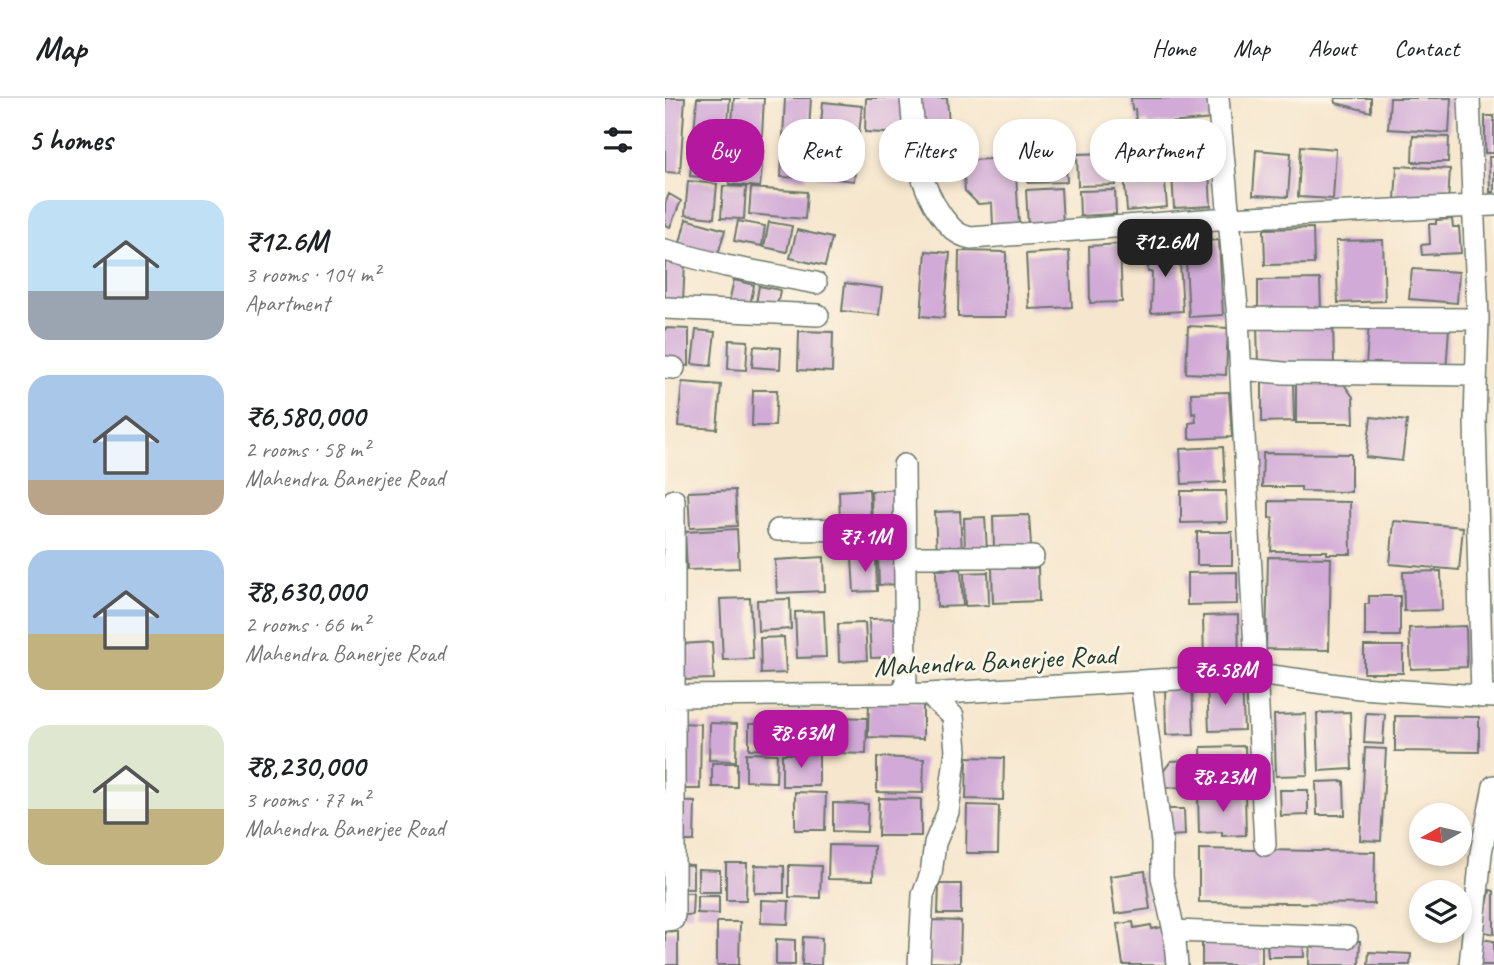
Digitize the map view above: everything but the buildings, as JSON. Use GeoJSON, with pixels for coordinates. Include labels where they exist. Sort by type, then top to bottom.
{"type":"FeatureCollection","features":[{"type":"Feature","properties":{"kind":"street"},"geometry":{"type":"LineString","coordinates":[[911,98],[922,183],[952,230],[962,236],[1229,218],[1494,205]]}},
{"type":"Feature","properties":{"kind":"street"},"geometry":{"type":"LineString","coordinates":[[1218,98],[1238,318],[1265,845]]}},
{"type":"Feature","properties":{"kind":"street"},"geometry":{"type":"LineString","coordinates":[[1469,98],[1478,319],[1475,421],[1488,697]]}},
{"type":"Feature","properties":{"kind":"street"},"geometry":{"type":"LineString","coordinates":[[665,250],[726,266],[816,282]]}},
{"type":"Feature","properties":{"kind":"street"},"geometry":{"type":"LineString","coordinates":[[665,308],[818,314]]}},
{"type":"Feature","properties":{"kind":"street"},"geometry":{"type":"LineString","coordinates":[[1238,318],[1478,319]]}},
{"type":"Feature","properties":{"kind":"street"},"geometry":{"type":"LineString","coordinates":[[1241,369],[1284,373],[1476,376]]}},
{"type":"Feature","properties":{"kind":"street"},"geometry":{"type":"LineString","coordinates":[[904,465],[906,694]]}},
{"type":"Feature","properties":{"kind":"street"},"geometry":{"type":"LineString","coordinates":[[665,920],[673,919],[674,915],[670,856],[669,696],[674,500]]}},
{"type":"Feature","properties":{"kind":"street"},"geometry":{"type":"LineString","coordinates":[[778,530],[904,529]]}},
{"type":"Feature","properties":{"kind":"street"},"geometry":{"type":"LineString","coordinates":[[905,557],[1033,557]]}},
{"type":"Feature","properties":{"kind":"street","name":"Mahendra Banerjee Road"},"geometry":{"type":"LineString","coordinates":[[669,696],[928,694],[1257,674],[1360,688],[1488,697]]}},
{"type":"Feature","properties":{"kind":"street"},"geometry":{"type":"LineString","coordinates":[[1142,681],[1162,843],[1162,877],[1174,931],[1177,965]]}},
{"type":"Feature","properties":{"kind":"street"},"geometry":{"type":"LineString","coordinates":[[919,965],[923,895],[931,873],[935,843],[948,812],[956,751],[953,716],[928,694]]}},
{"type":"Feature","properties":{"kind":"street"},"geometry":{"type":"LineString","coordinates":[[1470,965],[1481,853],[1494,786]]}},
{"type":"Feature","properties":{"kind":"street"},"geometry":{"type":"LineString","coordinates":[[1174,931],[1347,937]]}}]}
